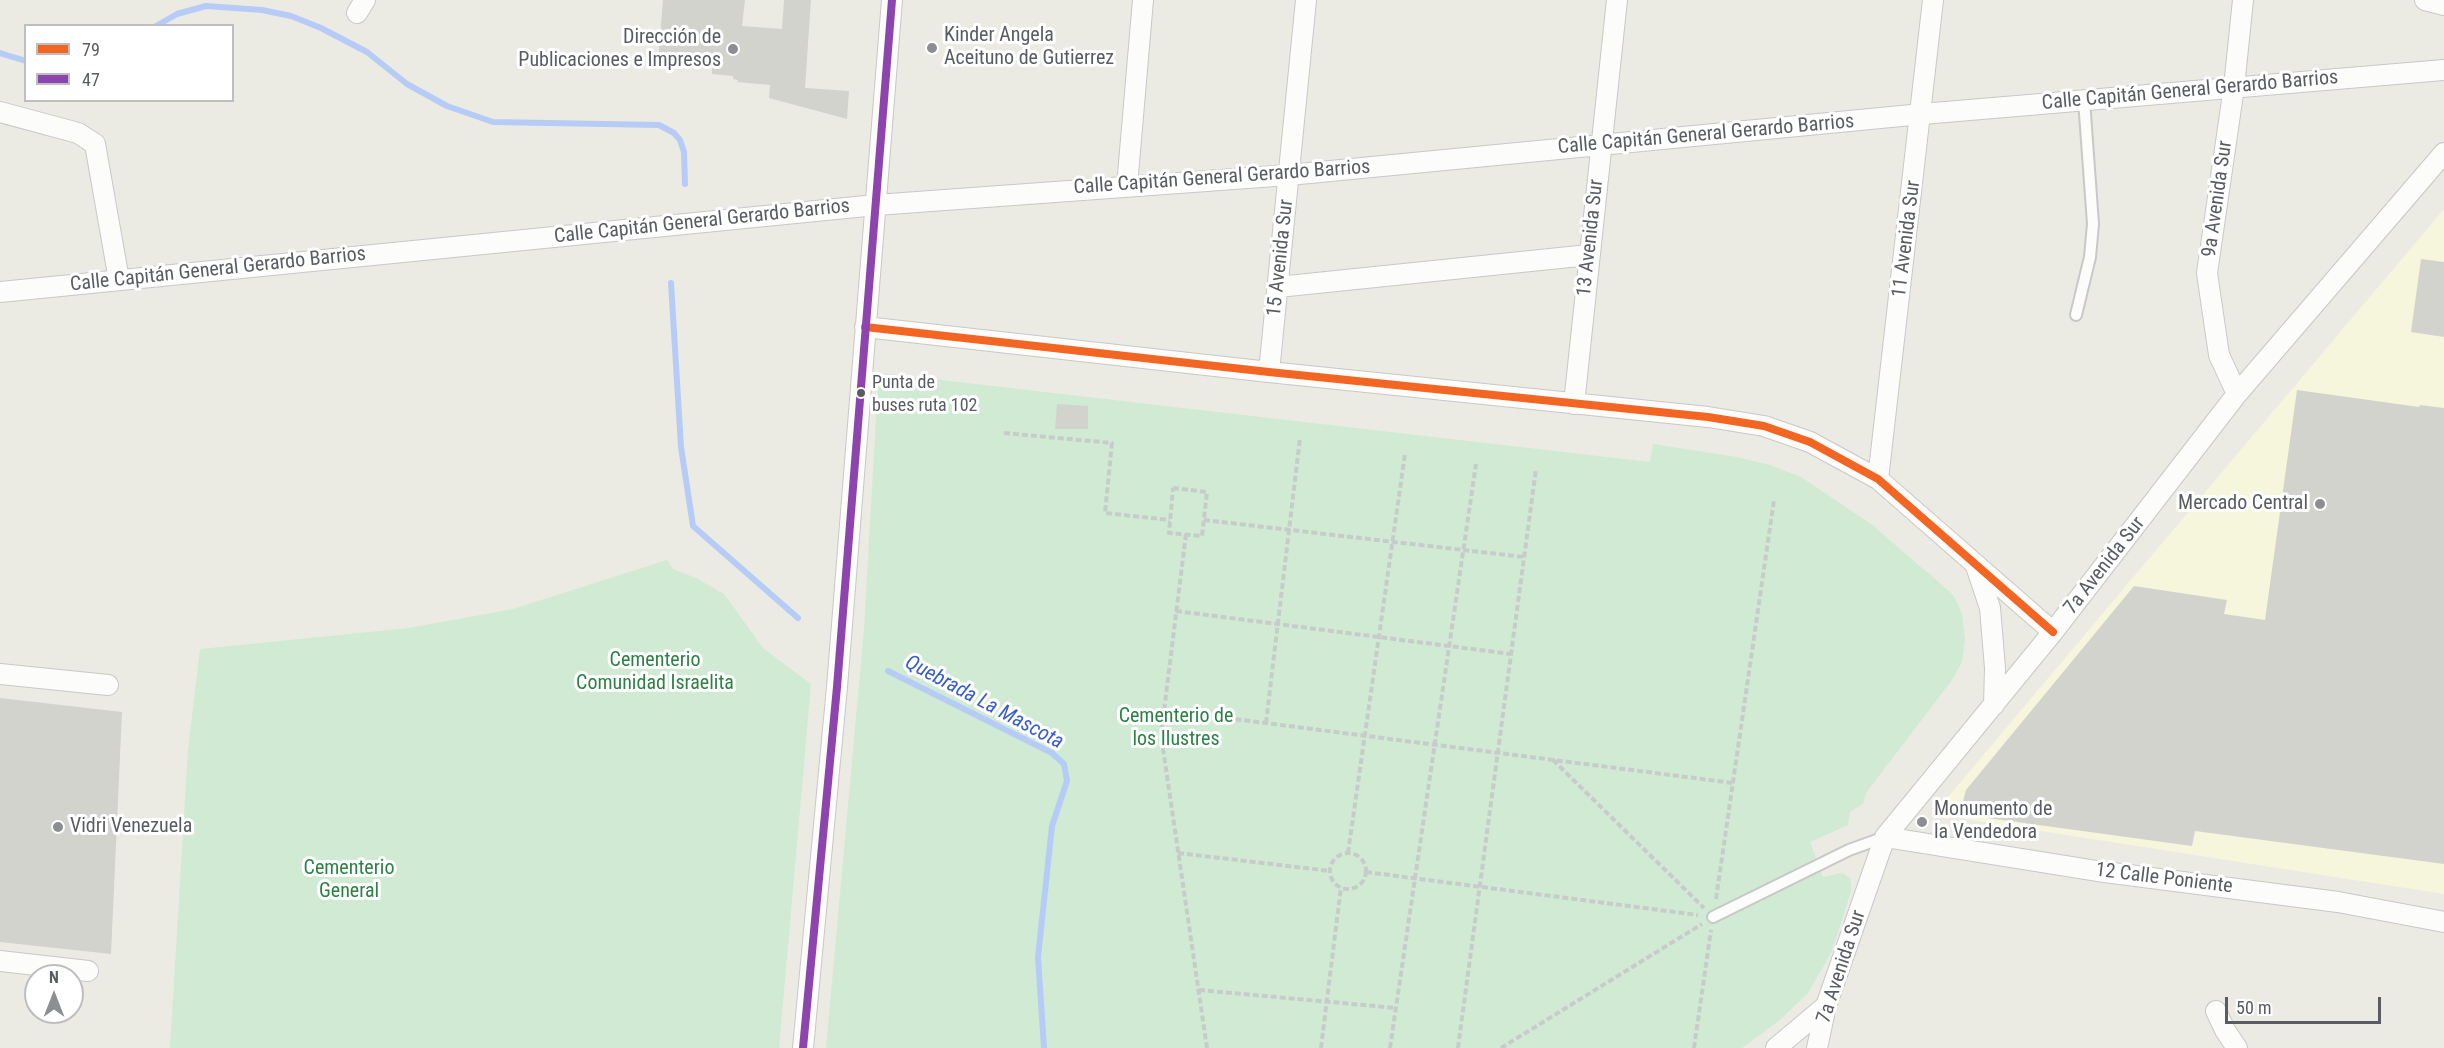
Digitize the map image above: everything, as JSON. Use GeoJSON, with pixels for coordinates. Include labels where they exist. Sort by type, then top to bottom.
{"type":"FeatureCollection","features":[{"type":"Feature","properties":{"kind":"street"},"geometry":{"type":"LineString","coordinates":[[803,1048],[837,687],[892,0]]}},
{"type":"Feature","properties":{"kind":"street"},"geometry":{"type":"LineString","coordinates":[[1127,186],[1143,0]]}},
{"type":"Feature","properties":{"kind":"street","name":"15 Avenida Sur"},"geometry":{"type":"LineString","coordinates":[[1269,372],[1306,0]]}},
{"type":"Feature","properties":{"kind":"street","name":"13 Avenida Sur"},"geometry":{"type":"LineString","coordinates":[[1574,404],[1617,0]]}},
{"type":"Feature","properties":{"kind":"street","name":"11 Avenida Sur"},"geometry":{"type":"LineString","coordinates":[[1878,479],[1922,114],[1933,0]]}},
{"type":"Feature","properties":{"kind":"street","name":"9a Avenida Sur"},"geometry":{"type":"LineString","coordinates":[[2237,394],[2219,355],[2207,273],[2234,87],[2243,0]]}},
{"type":"Feature","properties":{"kind":"street"},"geometry":{"type":"LineString","coordinates":[[2425,0],[2444,5]]}},
{"type":"Feature","properties":{"kind":"street","name":"Calle Capitán General Gerardo Barrios"},"geometry":{"type":"LineString","coordinates":[[0,292],[876,204],[1289,175],[1922,114],[2444,70]]}},
{"type":"Feature","properties":{"kind":"street"},"geometry":{"type":"LineString","coordinates":[[0,112],[78,133],[95,144],[119,280]]}},
{"type":"Feature","properties":{"kind":"street","name":"7a Avenida Sur"},"geometry":{"type":"LineString","coordinates":[[1817,1048],[1826,1006],[1885,837],[2054,632],[2237,394],[2444,153]]}},
{"type":"Feature","properties":{"kind":"street"},"geometry":{"type":"LineString","coordinates":[[1278,287],[1589,255]]}},
{"type":"Feature","properties":{"kind":"street"},"geometry":{"type":"LineString","coordinates":[[865,327],[1269,372],[1708,417],[1764,426],[1810,442],[1878,479],[2054,632]]}},
{"type":"Feature","properties":{"kind":"street"},"geometry":{"type":"LineString","coordinates":[[1975,563],[1990,608],[1995,668],[1994,705]]}},
{"type":"Feature","properties":{"kind":"street"},"geometry":{"type":"LineString","coordinates":[[0,674],[108,685]]}},
{"type":"Feature","properties":{"kind":"street","name":"12 Calle Poniente"},"geometry":{"type":"LineString","coordinates":[[1885,837],[2097,871],[2338,902],[2444,921]]}},
{"type":"Feature","properties":{"kind":"street"},"geometry":{"type":"LineString","coordinates":[[0,961],[87,971]]}},
{"type":"Feature","properties":{"kind":"street"},"geometry":{"type":"LineString","coordinates":[[1776,1048],[1826,1006]]}},
{"type":"Feature","properties":{"kind":"street"},"geometry":{"type":"LineString","coordinates":[[2216,1011],[2237,1048]]}},
{"type":"Feature","properties":{"kind":"lane"},"geometry":{"type":"LineString","coordinates":[[2076,315],[2090,257],[2093,224],[2084,100]]}},
{"type":"Feature","properties":{"kind":"lane"},"geometry":{"type":"LineString","coordinates":[[1713,917],[1849,850],[1885,837]]}},
{"type":"Feature","properties":{"kind":"path"},"geometry":{"type":"LineString","coordinates":[[1004,433],[1112,443],[1106,513],[1170,520]]}},
{"type":"Feature","properties":{"kind":"path"},"geometry":{"type":"LineString","coordinates":[[1266,723],[1300,438]]}},
{"type":"Feature","properties":{"kind":"path"},"geometry":{"type":"LineString","coordinates":[[1348,853],[1405,454]]}},
{"type":"Feature","properties":{"kind":"path"},"geometry":{"type":"LineString","coordinates":[[1390,1048],[1476,464]]}},
{"type":"Feature","properties":{"kind":"path"},"geometry":{"type":"LineString","coordinates":[[1458,1048],[1536,469]]}},
{"type":"Feature","properties":{"kind":"path"},"geometry":{"type":"LineString","coordinates":[[1173,488],[1207,492],[1204,520],[1202,536],[1169,532],[1173,488]]}},
{"type":"Feature","properties":{"kind":"path"},"geometry":{"type":"LineString","coordinates":[[1694,1048],[1774,500]]}},
{"type":"Feature","properties":{"kind":"path"},"geometry":{"type":"LineString","coordinates":[[1204,520],[1524,557]]}},
{"type":"Feature","properties":{"kind":"path"},"geometry":{"type":"LineString","coordinates":[[1186,534],[1161,735],[1207,1048]]}},
{"type":"Feature","properties":{"kind":"path"},"geometry":{"type":"LineString","coordinates":[[1176,611],[1511,654]]}},
{"type":"Feature","properties":{"kind":"path"},"geometry":{"type":"LineString","coordinates":[[1164,710],[1733,783]]}},
{"type":"Feature","properties":{"kind":"path"},"geometry":{"type":"LineString","coordinates":[[1553,760],[1713,917]]}},
{"type":"Feature","properties":{"kind":"path"},"geometry":{"type":"LineString","coordinates":[[1179,853],[1330,871]]}},
{"type":"Feature","properties":{"kind":"path"},"geometry":{"type":"LineString","coordinates":[[1348,853],[1363,861],[1366,872],[1364,878],[1356,886],[1350,888],[1341,887],[1335,882],[1330,871],[1334,860],[1348,853]]}},
{"type":"Feature","properties":{"kind":"path"},"geometry":{"type":"LineString","coordinates":[[1366,872],[1713,917]]}},
{"type":"Feature","properties":{"kind":"path"},"geometry":{"type":"LineString","coordinates":[[1321,1048],[1341,887]]}},
{"type":"Feature","properties":{"kind":"path"},"geometry":{"type":"LineString","coordinates":[[1501,1048],[1713,917]]}},
{"type":"Feature","properties":{"kind":"path"},"geometry":{"type":"LineString","coordinates":[[1199,990],[1396,1008]]}},
{"type":"Feature","properties":{"kind":"shaded area","name":"Mercado Central"},"geometry":{"type":"Polygon","coordinates":[[[2444,209],[2444,894],[1958,818],[1947,798],[2444,209]]]}},
{"type":"Feature","properties":{"kind":"green space","name":"Cementerio de los Ilustres"},"geometry":{"type":"Polygon","coordinates":[[[883,375],[1650,462],[1653,444],[1737,457],[1770,465],[1801,477],[1871,524],[1950,592],[1962,614],[1965,639],[1962,662],[1952,680],[1866,793],[1863,804],[1850,812],[1848,825],[1810,842],[1823,877],[1842,873],[1850,878],[1851,882],[1851,892],[1831,953],[1808,993],[1780,1020],[1742,1048],[826,1048],[864,629],[878,384],[883,375]]]}},
{"type":"Feature","properties":{"kind":"green space","name":"Cementerio General"},"geometry":{"type":"Polygon","coordinates":[[[667,560],[673,569],[696,578],[724,594],[763,648],[811,684],[779,1048],[170,1048],[188,750],[200,649],[409,628],[513,609],[667,560]]]}},
{"type":"Feature","properties":{"kind":"building","name":"Dirección de Publicaciones e Impresos"},"geometry":{"type":"Polygon","coordinates":[[[663,0],[745,0],[742,26],[782,29],[784,0],[811,0],[805,88],[849,91],[847,119],[769,98],[770,85],[737,82],[738,80],[733,79],[733,76],[712,74],[712,66],[658,62],[663,0]]]}},
{"type":"Feature","properties":{"kind":"building"},"geometry":{"type":"Polygon","coordinates":[[[2421,259],[2444,262],[2444,337],[2411,332],[2421,259]]]}},
{"type":"Feature","properties":{"kind":"building","name":"Mercado Central"},"geometry":{"type":"Polygon","coordinates":[[[2297,390],[2419,407],[2420,405],[2444,408],[2444,864],[2195,831],[2192,846],[1980,817],[1966,811],[1963,801],[1966,790],[2134,586],[2227,600],[2224,614],[2265,620],[2297,390]]]}},
{"type":"Feature","properties":{"kind":"building"},"geometry":{"type":"Polygon","coordinates":[[[1057,404],[1088,406],[1088,429],[1055,429],[1057,404]]]}},
{"type":"Feature","properties":{"kind":"building","name":"Vidri Venezuela"},"geometry":{"type":"Polygon","coordinates":[[[0,698],[122,712],[111,954],[0,942],[0,698]]]}},
{"type":"Feature","properties":{"kind":"waterway","name":"Quebrada La Mascota"},"geometry":{"type":"LineString","coordinates":[[160,24],[177,14],[206,6],[262,10],[291,16],[321,28],[367,52],[407,84],[447,106],[493,122],[659,125],[674,133],[680,140],[684,152],[685,184]]}},
{"type":"Feature","properties":{"kind":"waterway","name":"Quebrada La Mascota"},"geometry":{"type":"LineString","coordinates":[[0,53],[24,60]]}},
{"type":"Feature","properties":{"kind":"waterway","name":"Quebrada La Mascota"},"geometry":{"type":"LineString","coordinates":[[671,283],[681,447],[693,526],[798,618]]}},
{"type":"Feature","properties":{"kind":"waterway","name":"Quebrada La Mascota"},"geometry":{"type":"LineString","coordinates":[[888,671],[1052,753],[1064,764],[1067,781],[1052,826],[1038,957],[1044,1048]]}},
{"type":"Feature","properties":{"kind":"transit line","name":"47"},"geometry":{"type":"LineString","coordinates":[[803,1048],[837,687],[892,0]]}},
{"type":"Feature","properties":{"kind":"transit line","name":"79"},"geometry":{"type":"LineString","coordinates":[[865,327],[1269,372],[1708,417],[1764,426],[1810,442],[1878,479],[2053,632]]}},
{"type":"Feature","properties":{"kind":"place","name":"Kinder Angela Aceituno de Gutierrez"},"geometry":{"type":"Point","coordinates":[932,48]}},
{"type":"Feature","properties":{"kind":"place","name":"Dirección de Publicaciones e Impresos"},"geometry":{"type":"Point","coordinates":[733,49]}},
{"type":"Feature","properties":{"kind":"place","name":"Punta de buses ruta 102"},"geometry":{"type":"Point","coordinates":[861,393]}},
{"type":"Feature","properties":{"kind":"place","name":"Mercado Central"},"geometry":{"type":"Point","coordinates":[2320,504]}},
{"type":"Feature","properties":{"kind":"place","name":"Monumento de la Vendedora"},"geometry":{"type":"Point","coordinates":[1922,822]}},
{"type":"Feature","properties":{"kind":"place","name":"Vidri Venezuela"},"geometry":{"type":"Point","coordinates":[58,827]}},
{"type":"Feature","properties":{"kind":"park label","name":"Cementerio Comunidad Israelita"},"geometry":{"type":"Point","coordinates":[655,672]}}]}
